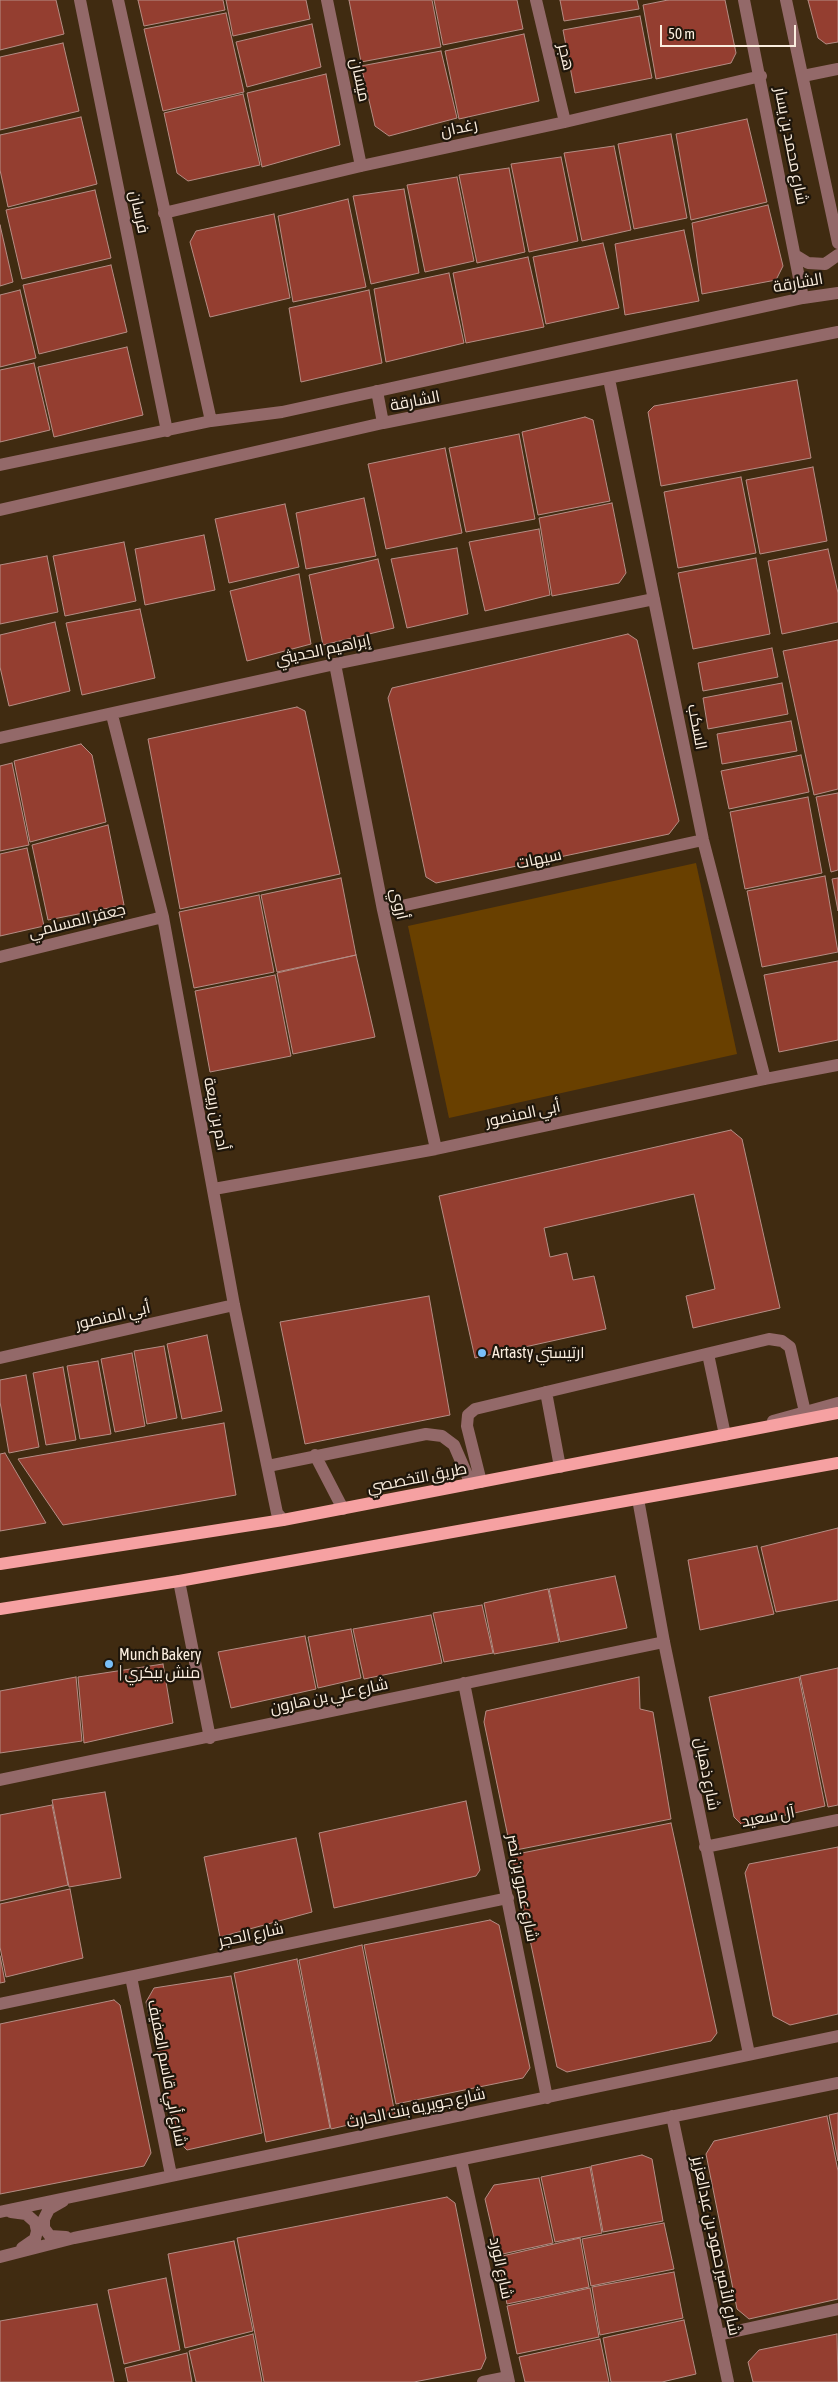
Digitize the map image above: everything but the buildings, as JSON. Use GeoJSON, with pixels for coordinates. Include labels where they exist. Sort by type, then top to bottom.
{"type":"FeatureCollection","features":[{"type":"Feature","properties":{"kind":"main road","name":"طريق التخصصي"},"geometry":{"type":"LineString","coordinates":[[0,1564],[283,1520],[838,1413]]}},
{"type":"Feature","properties":{"kind":"main road"},"geometry":{"type":"LineString","coordinates":[[0,1609],[179,1582],[838,1463]]}},
{"type":"Feature","properties":{"kind":"street","name":"فرسان"},"geometry":{"type":"LineString","coordinates":[[80,0],[168,431]]}},
{"type":"Feature","properties":{"kind":"street","name":"فرسان"},"geometry":{"type":"LineString","coordinates":[[118,0],[211,421]]}},
{"type":"Feature","properties":{"kind":"street","name":"ميسان"},"geometry":{"type":"LineString","coordinates":[[327,0],[361,166]]}},
{"type":"Feature","properties":{"kind":"street","name":"هجر"},"geometry":{"type":"LineString","coordinates":[[536,0],[565,122]]}},
{"type":"Feature","properties":{"kind":"street","name":"شارع محمد بن يسار"},"geometry":{"type":"LineString","coordinates":[[744,0],[761,76],[803,298]]}},
{"type":"Feature","properties":{"kind":"street","name":"شارع محمد بن يسار"},"geometry":{"type":"LineString","coordinates":[[786,0],[838,242]]}},
{"type":"Feature","properties":{"kind":"street"},"geometry":{"type":"LineString","coordinates":[[803,76],[838,69]]}},
{"type":"Feature","properties":{"kind":"street","name":"رغدان"},"geometry":{"type":"LineString","coordinates":[[164,213],[361,166],[565,122],[761,76]]}},
{"type":"Feature","properties":{"kind":"street"},"geometry":{"type":"LineString","coordinates":[[795,255],[808,263],[825,264],[838,255]]}},
{"type":"Feature","properties":{"kind":"street","name":"الشارقة"},"geometry":{"type":"LineString","coordinates":[[0,465],[211,421],[282,412],[803,298],[838,293]]}},
{"type":"Feature","properties":{"kind":"street","name":"الشارقة"},"geometry":{"type":"LineString","coordinates":[[0,510],[384,423],[838,332]]}},
{"type":"Feature","properties":{"kind":"street","name":"السكب"},"geometry":{"type":"LineString","coordinates":[[609,379],[702,840],[765,1079]]}},
{"type":"Feature","properties":{"kind":"street"},"geometry":{"type":"LineString","coordinates":[[377,391],[384,423]]}},
{"type":"Feature","properties":{"kind":"street","name":"إبراهيم الحديثي"},"geometry":{"type":"LineString","coordinates":[[0,738],[112,715],[335,664],[654,599]]}},
{"type":"Feature","properties":{"kind":"street","name":"أروي"},"geometry":{"type":"LineString","coordinates":[[335,664],[383,910],[436,1150]]}},
{"type":"Feature","properties":{"kind":"street","name":"أدم بن ربيعة"},"geometry":{"type":"LineString","coordinates":[[112,715],[162,917],[214,1189],[234,1305],[278,1513],[283,1520]]}},
{"type":"Feature","properties":{"kind":"street","name":"سيهات"},"geometry":{"type":"LineString","coordinates":[[383,910],[702,840]]}},
{"type":"Feature","properties":{"kind":"street","name":"جعفر المسلمي"},"geometry":{"type":"LineString","coordinates":[[0,957],[162,917]]}},
{"type":"Feature","properties":{"kind":"street","name":"أبي المنصور"},"geometry":{"type":"LineString","coordinates":[[214,1189],[436,1150],[838,1065]]}},
{"type":"Feature","properties":{"kind":"street","name":"أبي المنصور"},"geometry":{"type":"LineString","coordinates":[[0,1358],[234,1305]]}},
{"type":"Feature","properties":{"kind":"street"},"geometry":{"type":"LineString","coordinates":[[476,1483],[467,1426],[468,1415],[475,1409],[769,1339],[782,1341],[790,1347],[804,1412]]}},
{"type":"Feature","properties":{"kind":"street"},"geometry":{"type":"LineString","coordinates":[[708,1354],[726,1434],[838,1403]]}},
{"type":"Feature","properties":{"kind":"street"},"geometry":{"type":"LineString","coordinates":[[546,1392],[560,1467]]}},
{"type":"Feature","properties":{"kind":"street"},"geometry":{"type":"LineString","coordinates":[[268,1466],[426,1434],[442,1436],[454,1445],[476,1483]]}},
{"type":"Feature","properties":{"kind":"street"},"geometry":{"type":"LineString","coordinates":[[315,1455],[343,1509]]}},
{"type":"Feature","properties":{"kind":"street","name":"شارع ذهبان"},"geometry":{"type":"LineString","coordinates":[[638,1499],[664,1642],[749,2054]]}},
{"type":"Feature","properties":{"kind":"street"},"geometry":{"type":"LineString","coordinates":[[179,1582],[210,1738]]}},
{"type":"Feature","properties":{"kind":"street","name":"شارع علي بن هارون"},"geometry":{"type":"LineString","coordinates":[[0,1780],[210,1738],[664,1642]]}},
{"type":"Feature","properties":{"kind":"street","name":"شارع عمرو بن نصر"},"geometry":{"type":"LineString","coordinates":[[464,1683],[547,2098]]}},
{"type":"Feature","properties":{"kind":"street","name":"آل سعيد"},"geometry":{"type":"LineString","coordinates":[[705,1847],[838,1820]]}},
{"type":"Feature","properties":{"kind":"street","name":"شارع الحجر"},"geometry":{"type":"LineString","coordinates":[[0,2004],[508,1898]]}},
{"type":"Feature","properties":{"kind":"street","name":"شارع أبي قاسم العفيف"},"geometry":{"type":"LineString","coordinates":[[131,1977],[170,2175]]}},
{"type":"Feature","properties":{"kind":"street","name":"شارع جويرية بنت الحارث"},"geometry":{"type":"LineString","coordinates":[[2,2211],[838,2036]]}},
{"type":"Feature","properties":{"kind":"street"},"geometry":{"type":"LineString","coordinates":[[6,2255],[74,2238],[838,2083]]}},
{"type":"Feature","properties":{"kind":"street","name":"شارع الأمير حمود بن عبدالعزيز"},"geometry":{"type":"LineString","coordinates":[[672,2116],[728,2382]]}},
{"type":"Feature","properties":{"kind":"street","name":"شارع الورد"},"geometry":{"type":"LineString","coordinates":[[461,2160],[509,2379]]}},
{"type":"Feature","properties":{"kind":"street"},"geometry":{"type":"LineString","coordinates":[[69,2197],[49,2209],[44,2218],[44,2228],[50,2236],[74,2238]]}},
{"type":"Feature","properties":{"kind":"street"},"geometry":{"type":"LineString","coordinates":[[2,2211],[32,2217],[37,2230],[35,2239],[6,2255]]}},
{"type":"Feature","properties":{"kind":"street"},"geometry":{"type":"LineString","coordinates":[[718,2335],[838,2309]]}},
{"type":"Feature","properties":{"kind":"street"},"geometry":{"type":"LineString","coordinates":[[483,2382],[509,2379]]}},
{"type":"Feature","properties":{"kind":"shaded area"},"geometry":{"type":"Polygon","coordinates":[[[696,863],[737,1054],[449,1118],[408,926],[696,863]]]}},
{"type":"Feature","properties":{"kind":"place","name":"Artasty ارتيستي"},"geometry":{"type":"Point","coordinates":[482,1353]}},
{"type":"Feature","properties":{"kind":"place","name":"Munch Bakery | منش بيكري"},"geometry":{"type":"Point","coordinates":[109,1664]}}]}
